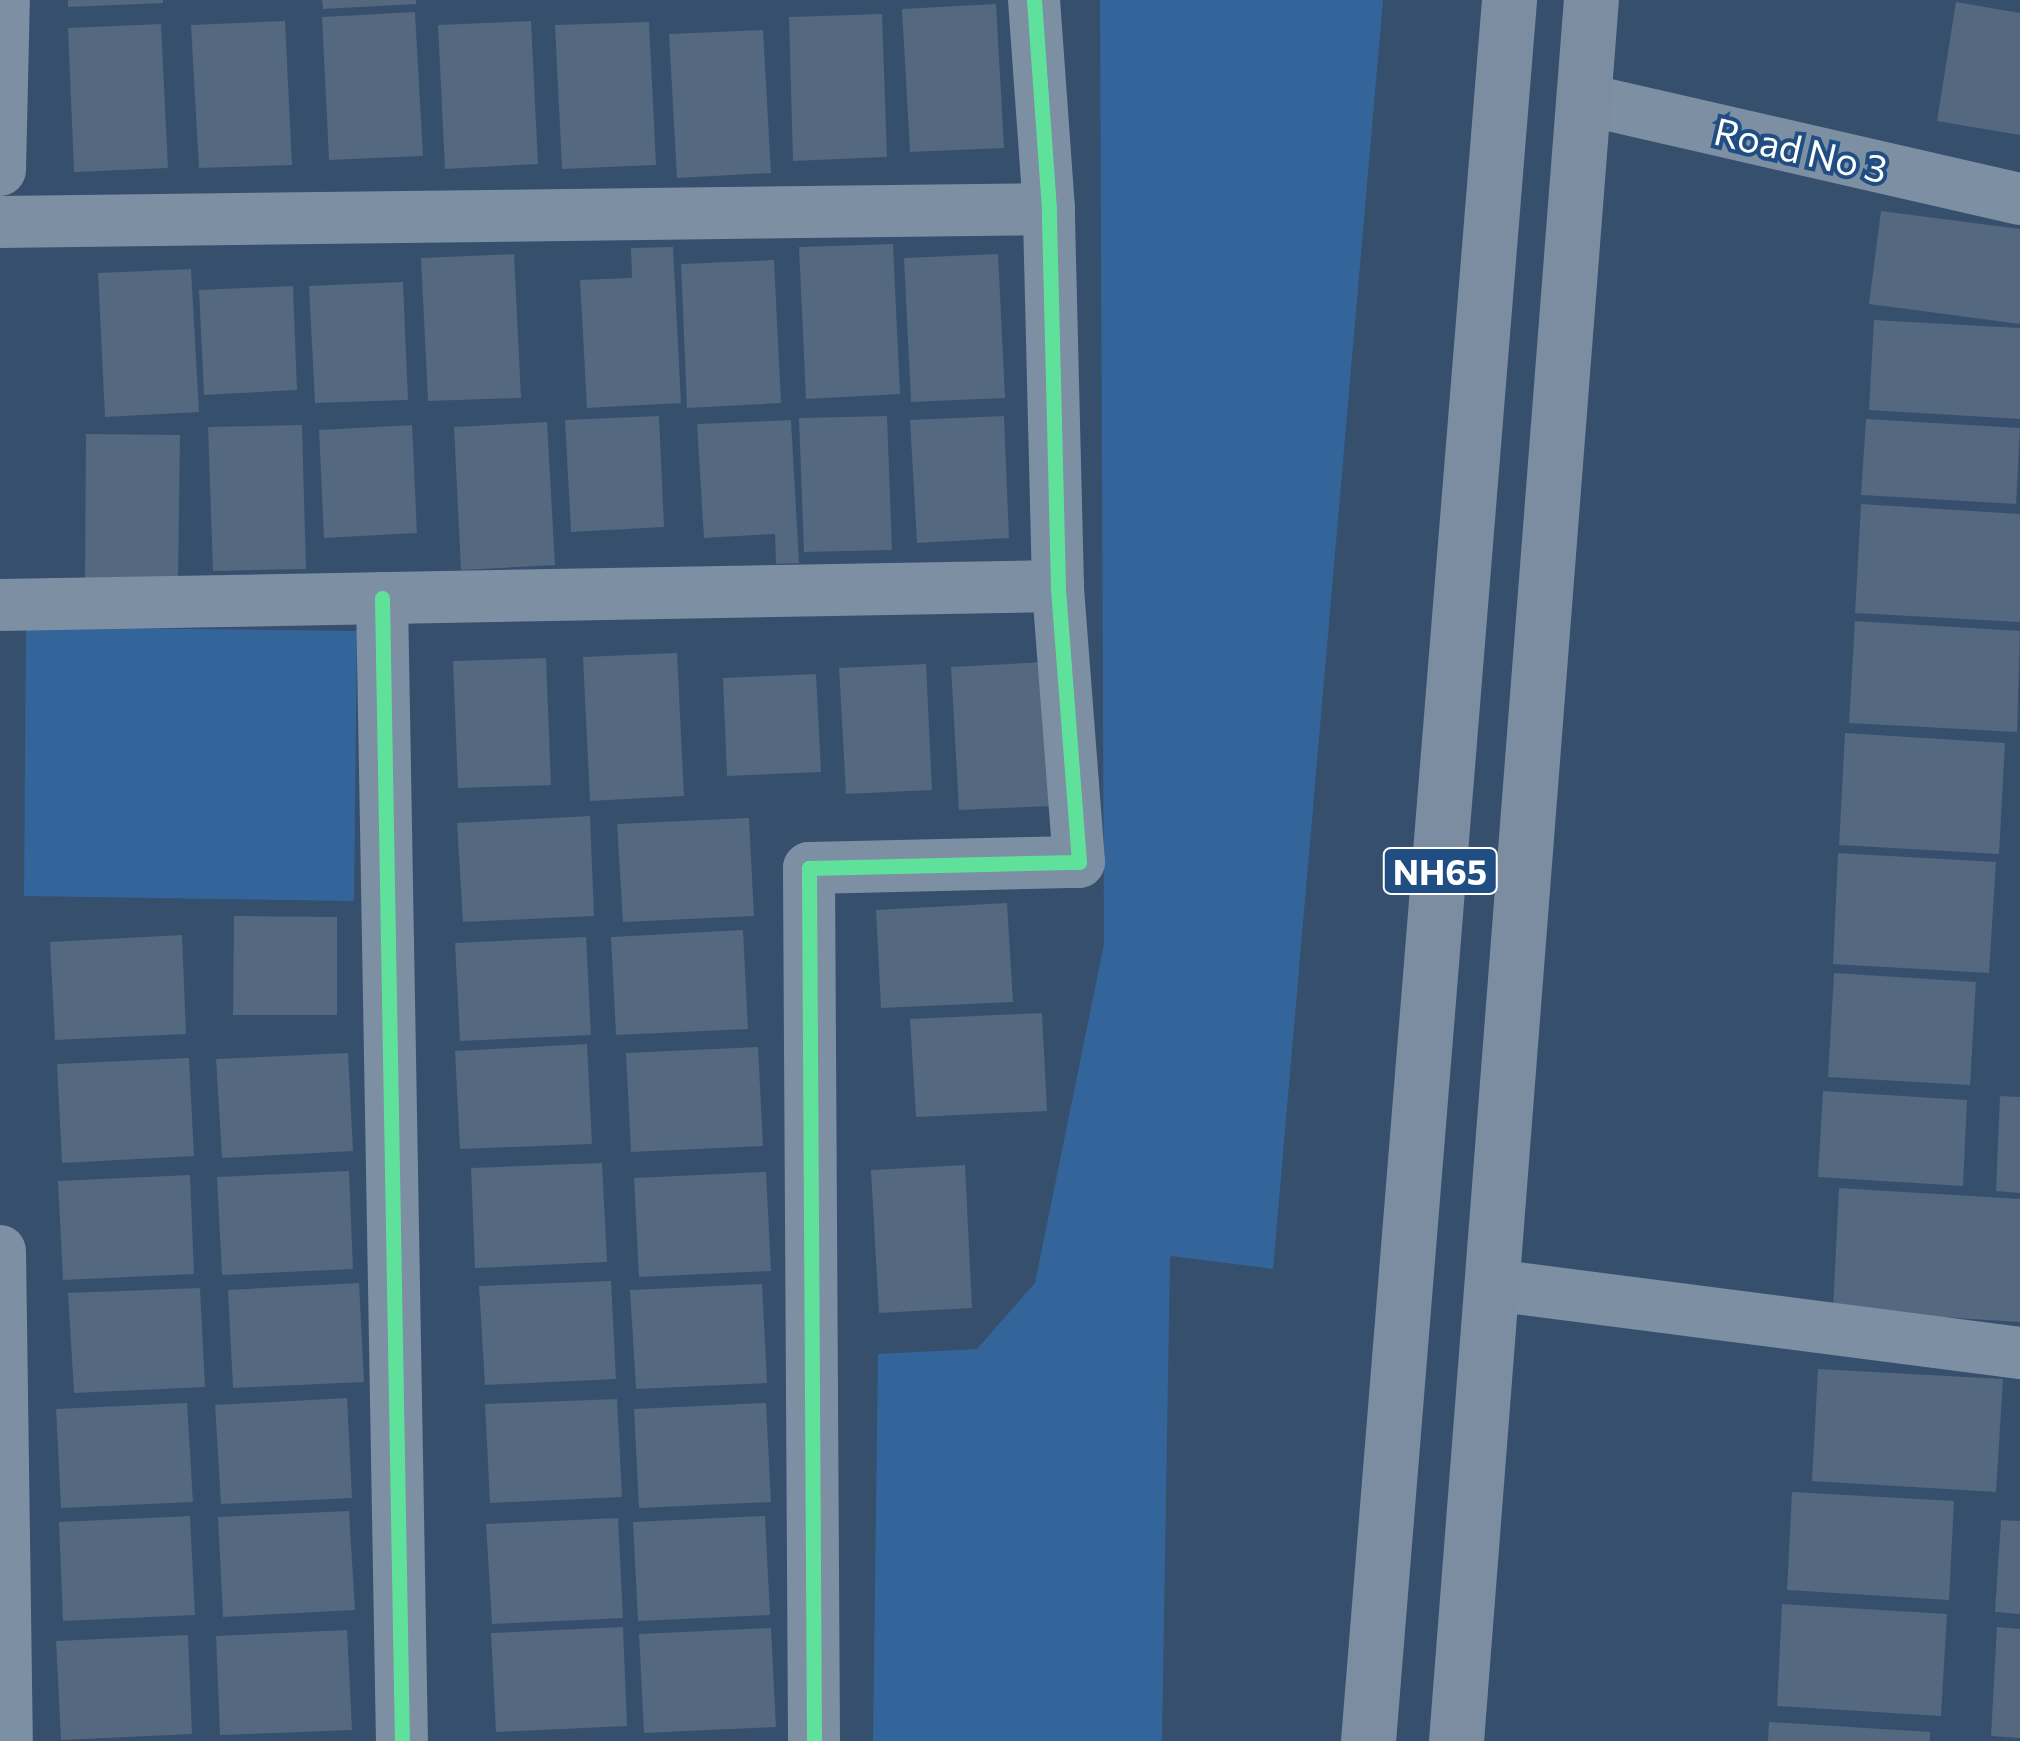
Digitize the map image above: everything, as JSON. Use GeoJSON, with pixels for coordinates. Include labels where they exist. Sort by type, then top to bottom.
{"type":"FeatureCollection","features":[{"type":"Feature","properties":{"kind":"highway","name":"NH65"},"geometry":{"type":"LineString","coordinates":[[1368,1741],[1509,0]]}},
{"type":"Feature","properties":{"kind":"highway","name":"NH65"},"geometry":{"type":"LineString","coordinates":[[1456,1741],[1494,1285],[1526,765],[1592,0]]}},
{"type":"Feature","properties":{"kind":"highway"},"geometry":{"type":"LineString","coordinates":[[1450,752],[1526,765]]}},
{"type":"Feature","properties":{"kind":"highway"},"geometry":{"type":"LineString","coordinates":[[1437,901],[1515,906]]}},
{"type":"Feature","properties":{"kind":"street"},"geometry":{"type":"LineString","coordinates":[[0,170],[4,0]]}},
{"type":"Feature","properties":{"kind":"street"},"geometry":{"type":"LineString","coordinates":[[814,1741],[809,868],[1078,862],[1058,586],[1048,208],[1034,0]]}},
{"type":"Feature","properties":{"kind":"street","name":"Road No 3"},"geometry":{"type":"LineString","coordinates":[[1583,99],[2020,199]]}},
{"type":"Feature","properties":{"kind":"street"},"geometry":{"type":"LineString","coordinates":[[0,222],[1048,208]]}},
{"type":"Feature","properties":{"kind":"street"},"geometry":{"type":"LineString","coordinates":[[0,605],[1058,586]]}},
{"type":"Feature","properties":{"kind":"street"},"geometry":{"type":"LineString","coordinates":[[382,598],[402,1741]]}},
{"type":"Feature","properties":{"kind":"street"},"geometry":{"type":"LineString","coordinates":[[0,1251],[7,1741]]}},
{"type":"Feature","properties":{"kind":"street"},"geometry":{"type":"LineString","coordinates":[[1494,1285],[2020,1353]]}},
{"type":"Feature","properties":{"kind":"shaded area"},"geometry":{"type":"Polygon","coordinates":[[[1100,0],[1383,0],[1273,1269],[1170,1256],[1162,1741],[873,1741],[878,1354],[977,1349],[1035,1283],[1104,944],[1100,0]]]}},
{"type":"Feature","properties":{"kind":"shaded area"},"geometry":{"type":"Polygon","coordinates":[[[26,627],[357,631],[354,901],[24,896],[26,627]]]}},
{"type":"Feature","properties":{"kind":"building"},"geometry":{"type":"Polygon","coordinates":[[[68,0],[163,0],[163,3],[68,7],[68,0]]]}},
{"type":"Feature","properties":{"kind":"building"},"geometry":{"type":"Polygon","coordinates":[[[322,0],[416,0],[416,4],[323,9],[322,0]]]}},
{"type":"Feature","properties":{"kind":"building"},"geometry":{"type":"Polygon","coordinates":[[[1956,2],[2020,13],[2020,135],[1937,121],[1956,2]]]}},
{"type":"Feature","properties":{"kind":"building"},"geometry":{"type":"Polygon","coordinates":[[[996,4],[1004,148],[910,152],[902,9],[996,4]]]}},
{"type":"Feature","properties":{"kind":"building"},"geometry":{"type":"Polygon","coordinates":[[[415,12],[423,156],[329,160],[322,17],[415,12]]]}},
{"type":"Feature","properties":{"kind":"building"},"geometry":{"type":"Polygon","coordinates":[[[882,14],[887,157],[793,161],[789,17],[882,14]]]}},
{"type":"Feature","properties":{"kind":"building"},"geometry":{"type":"Polygon","coordinates":[[[285,21],[292,165],[199,168],[191,25],[285,21]]]}},
{"type":"Feature","properties":{"kind":"building"},"geometry":{"type":"Polygon","coordinates":[[[531,21],[538,164],[445,169],[438,25],[531,21]]]}},
{"type":"Feature","properties":{"kind":"building"},"geometry":{"type":"Polygon","coordinates":[[[649,22],[656,165],[562,169],[555,25],[649,22]]]}},
{"type":"Feature","properties":{"kind":"building"},"geometry":{"type":"Polygon","coordinates":[[[161,24],[168,168],[74,172],[68,28],[161,24]]]}},
{"type":"Feature","properties":{"kind":"building"},"geometry":{"type":"Polygon","coordinates":[[[763,30],[771,173],[677,178],[669,34],[763,30]]]}},
{"type":"Feature","properties":{"kind":"building"},"geometry":{"type":"Polygon","coordinates":[[[1881,211],[2020,229],[2020,324],[1869,304],[1881,211]]]}},
{"type":"Feature","properties":{"kind":"building"},"geometry":{"type":"Polygon","coordinates":[[[893,244],[900,394],[806,399],[799,247],[893,244]]]}},
{"type":"Feature","properties":{"kind":"building"},"geometry":{"type":"Polygon","coordinates":[[[673,247],[681,403],[587,408],[580,280],[632,278],[631,248],[673,247]]]}},
{"type":"Feature","properties":{"kind":"building"},"geometry":{"type":"Polygon","coordinates":[[[514,254],[521,398],[428,401],[421,258],[514,254]]]}},
{"type":"Feature","properties":{"kind":"building"},"geometry":{"type":"Polygon","coordinates":[[[998,254],[1005,398],[911,402],[904,258],[998,254]]]}},
{"type":"Feature","properties":{"kind":"building"},"geometry":{"type":"Polygon","coordinates":[[[774,260],[781,403],[687,408],[681,264],[774,260]]]}},
{"type":"Feature","properties":{"kind":"building"},"geometry":{"type":"Polygon","coordinates":[[[191,269],[199,412],[105,417],[98,273],[191,269]]]}},
{"type":"Feature","properties":{"kind":"building"},"geometry":{"type":"Polygon","coordinates":[[[403,282],[408,400],[315,403],[309,286],[403,282]]]}},
{"type":"Feature","properties":{"kind":"building"},"geometry":{"type":"Polygon","coordinates":[[[293,286],[297,390],[204,395],[199,290],[293,286]]]}},
{"type":"Feature","properties":{"kind":"building"},"geometry":{"type":"Polygon","coordinates":[[[1874,320],[2020,328],[2020,419],[1869,410],[1874,320]]]}},
{"type":"Feature","properties":{"kind":"building"},"geometry":{"type":"Polygon","coordinates":[[[659,416],[664,527],[571,532],[565,420],[659,416]]]}},
{"type":"Feature","properties":{"kind":"building"},"geometry":{"type":"Polygon","coordinates":[[[887,416],[892,550],[804,552],[799,418],[887,416]]]}},
{"type":"Feature","properties":{"kind":"building"},"geometry":{"type":"Polygon","coordinates":[[[1004,416],[1009,538],[917,543],[910,420],[1004,416]]]}},
{"type":"Feature","properties":{"kind":"building"},"geometry":{"type":"Polygon","coordinates":[[[1866,419],[2020,428],[2016,504],[1861,495],[1866,419]]]}},
{"type":"Feature","properties":{"kind":"building"},"geometry":{"type":"Polygon","coordinates":[[[791,420],[799,563],[776,564],[775,534],[704,538],[697,424],[791,420]]]}},
{"type":"Feature","properties":{"kind":"building"},"geometry":{"type":"Polygon","coordinates":[[[547,422],[555,565],[461,570],[454,427],[547,422]]]}},
{"type":"Feature","properties":{"kind":"building"},"geometry":{"type":"Polygon","coordinates":[[[302,425],[306,569],[213,571],[208,427],[302,425]]]}},
{"type":"Feature","properties":{"kind":"building"},"geometry":{"type":"Polygon","coordinates":[[[412,425],[417,533],[324,538],[319,430],[412,425]]]}},
{"type":"Feature","properties":{"kind":"building"},"geometry":{"type":"Polygon","coordinates":[[[86,434],[180,435],[178,579],[85,578],[86,434]]]}},
{"type":"Feature","properties":{"kind":"building"},"geometry":{"type":"Polygon","coordinates":[[[1861,504],[2020,514],[2020,622],[1855,613],[1861,504]]]}},
{"type":"Feature","properties":{"kind":"building"},"geometry":{"type":"Polygon","coordinates":[[[1855,621],[2020,631],[2017,732],[1849,723],[1855,621]]]}},
{"type":"Feature","properties":{"kind":"building"},"geometry":{"type":"Polygon","coordinates":[[[677,653],[684,796],[590,801],[583,657],[677,653]]]}},
{"type":"Feature","properties":{"kind":"building"},"geometry":{"type":"Polygon","coordinates":[[[546,658],[551,785],[458,788],[453,661],[546,658]]]}},
{"type":"Feature","properties":{"kind":"building"},"geometry":{"type":"Polygon","coordinates":[[[1045,662],[1053,806],[959,810],[951,667],[1045,662]]]}},
{"type":"Feature","properties":{"kind":"building"},"geometry":{"type":"Polygon","coordinates":[[[926,664],[932,790],[846,794],[839,668],[926,664]]]}},
{"type":"Feature","properties":{"kind":"building"},"geometry":{"type":"Polygon","coordinates":[[[816,674],[821,772],[727,776],[723,678],[816,674]]]}},
{"type":"Feature","properties":{"kind":"building"},"geometry":{"type":"Polygon","coordinates":[[[1845,733],[2005,743],[1999,854],[1839,845],[1845,733]]]}},
{"type":"Feature","properties":{"kind":"building"},"geometry":{"type":"Polygon","coordinates":[[[590,816],[594,916],[463,922],[457,823],[590,816]]]}},
{"type":"Feature","properties":{"kind":"building"},"geometry":{"type":"Polygon","coordinates":[[[749,818],[754,916],[623,922],[617,824],[749,818]]]}},
{"type":"Feature","properties":{"kind":"building"},"geometry":{"type":"Polygon","coordinates":[[[1838,853],[1996,862],[1989,973],[1833,964],[1838,853]]]}},
{"type":"Feature","properties":{"kind":"building"},"geometry":{"type":"Polygon","coordinates":[[[1007,903],[1013,1002],[881,1008],[876,910],[1007,903]]]}},
{"type":"Feature","properties":{"kind":"building"},"geometry":{"type":"Polygon","coordinates":[[[234,916],[337,917],[337,1015],[233,1015],[234,916]]]}},
{"type":"Feature","properties":{"kind":"building"},"geometry":{"type":"Polygon","coordinates":[[[743,930],[748,1029],[616,1035],[611,937],[743,930]]]}},
{"type":"Feature","properties":{"kind":"building"},"geometry":{"type":"Polygon","coordinates":[[[182,935],[186,1034],[55,1040],[50,942],[182,935]]]}},
{"type":"Feature","properties":{"kind":"building"},"geometry":{"type":"Polygon","coordinates":[[[586,937],[591,1035],[460,1041],[455,943],[586,937]]]}},
{"type":"Feature","properties":{"kind":"building"},"geometry":{"type":"Polygon","coordinates":[[[1834,973],[1976,982],[1970,1085],[1828,1077],[1834,973]]]}},
{"type":"Feature","properties":{"kind":"building"},"geometry":{"type":"Polygon","coordinates":[[[1042,1013],[1047,1111],[916,1117],[910,1019],[1042,1013]]]}},
{"type":"Feature","properties":{"kind":"building"},"geometry":{"type":"Polygon","coordinates":[[[587,1044],[592,1144],[460,1149],[455,1051],[587,1044]]]}},
{"type":"Feature","properties":{"kind":"building"},"geometry":{"type":"Polygon","coordinates":[[[758,1047],[763,1146],[631,1152],[626,1053],[758,1047]]]}},
{"type":"Feature","properties":{"kind":"building"},"geometry":{"type":"Polygon","coordinates":[[[348,1053],[353,1151],[222,1158],[216,1059],[348,1053]]]}},
{"type":"Feature","properties":{"kind":"building"},"geometry":{"type":"Polygon","coordinates":[[[189,1058],[194,1156],[62,1163],[57,1064],[189,1058]]]}},
{"type":"Feature","properties":{"kind":"building"},"geometry":{"type":"Polygon","coordinates":[[[1823,1091],[1967,1100],[1963,1186],[1818,1177],[1823,1091]]]}},
{"type":"Feature","properties":{"kind":"building"},"geometry":{"type":"Polygon","coordinates":[[[2000,1096],[2020,1097],[2020,1193],[1996,1191],[2000,1096]]]}},
{"type":"Feature","properties":{"kind":"building"},"geometry":{"type":"Polygon","coordinates":[[[602,1163],[607,1262],[475,1268],[471,1168],[602,1163]]]}},
{"type":"Feature","properties":{"kind":"building"},"geometry":{"type":"Polygon","coordinates":[[[965,1165],[972,1308],[879,1313],[871,1170],[965,1165]]]}},
{"type":"Feature","properties":{"kind":"building"},"geometry":{"type":"Polygon","coordinates":[[[349,1171],[353,1269],[222,1275],[217,1177],[349,1171]]]}},
{"type":"Feature","properties":{"kind":"building"},"geometry":{"type":"Polygon","coordinates":[[[766,1172],[771,1271],[639,1277],[634,1178],[766,1172]]]}},
{"type":"Feature","properties":{"kind":"building"},"geometry":{"type":"Polygon","coordinates":[[[190,1175],[194,1274],[63,1280],[58,1181],[190,1175]]]}},
{"type":"Feature","properties":{"kind":"building"},"geometry":{"type":"Polygon","coordinates":[[[1839,1188],[2020,1199],[2020,1322],[1833,1310],[1839,1188]]]}},
{"type":"Feature","properties":{"kind":"building"},"geometry":{"type":"Polygon","coordinates":[[[611,1281],[616,1379],[485,1385],[479,1286],[611,1281]]]}},
{"type":"Feature","properties":{"kind":"building"},"geometry":{"type":"Polygon","coordinates":[[[359,1283],[364,1382],[233,1388],[228,1290],[359,1283]]]}},
{"type":"Feature","properties":{"kind":"building"},"geometry":{"type":"Polygon","coordinates":[[[762,1284],[767,1383],[636,1389],[630,1290],[762,1284]]]}},
{"type":"Feature","properties":{"kind":"building"},"geometry":{"type":"Polygon","coordinates":[[[200,1288],[205,1387],[74,1393],[68,1293],[200,1288]]]}},
{"type":"Feature","properties":{"kind":"building"},"geometry":{"type":"Polygon","coordinates":[[[1818,1369],[2003,1379],[1996,1492],[1812,1481],[1818,1369]]]}},
{"type":"Feature","properties":{"kind":"building"},"geometry":{"type":"Polygon","coordinates":[[[347,1398],[352,1498],[221,1504],[215,1405],[347,1398]]]}},
{"type":"Feature","properties":{"kind":"building"},"geometry":{"type":"Polygon","coordinates":[[[617,1399],[622,1497],[490,1503],[485,1404],[617,1399]]]}},
{"type":"Feature","properties":{"kind":"building"},"geometry":{"type":"Polygon","coordinates":[[[187,1403],[193,1502],[61,1508],[56,1409],[187,1403]]]}},
{"type":"Feature","properties":{"kind":"building"},"geometry":{"type":"Polygon","coordinates":[[[766,1403],[771,1502],[639,1508],[634,1409],[766,1403]]]}},
{"type":"Feature","properties":{"kind":"building"},"geometry":{"type":"Polygon","coordinates":[[[1792,1492],[1954,1501],[1949,1600],[1787,1590],[1792,1492]]]}},
{"type":"Feature","properties":{"kind":"building"},"geometry":{"type":"Polygon","coordinates":[[[349,1511],[355,1610],[223,1617],[218,1517],[349,1511]]]}},
{"type":"Feature","properties":{"kind":"building"},"geometry":{"type":"Polygon","coordinates":[[[190,1516],[195,1615],[63,1621],[59,1522],[190,1516]]]}},
{"type":"Feature","properties":{"kind":"building"},"geometry":{"type":"Polygon","coordinates":[[[765,1516],[770,1615],[638,1621],[633,1522],[765,1516]]]}},
{"type":"Feature","properties":{"kind":"building"},"geometry":{"type":"Polygon","coordinates":[[[618,1518],[623,1618],[492,1624],[486,1524],[618,1518]]]}},
{"type":"Feature","properties":{"kind":"building"},"geometry":{"type":"Polygon","coordinates":[[[2001,1520],[2020,1521],[2020,1614],[1995,1612],[2001,1520]]]}},
{"type":"Feature","properties":{"kind":"building"},"geometry":{"type":"Polygon","coordinates":[[[1782,1604],[1947,1614],[1941,1716],[1777,1706],[1782,1604]]]}},
{"type":"Feature","properties":{"kind":"building"},"geometry":{"type":"Polygon","coordinates":[[[623,1627],[627,1726],[496,1732],[491,1633],[623,1627]]]}},
{"type":"Feature","properties":{"kind":"building"},"geometry":{"type":"Polygon","coordinates":[[[1997,1627],[2020,1629],[2020,1738],[1991,1736],[1997,1627]]]}},
{"type":"Feature","properties":{"kind":"building"},"geometry":{"type":"Polygon","coordinates":[[[771,1628],[776,1727],[644,1733],[639,1634],[771,1628]]]}},
{"type":"Feature","properties":{"kind":"building"},"geometry":{"type":"Polygon","coordinates":[[[347,1630],[352,1730],[220,1735],[216,1636],[347,1630]]]}},
{"type":"Feature","properties":{"kind":"building"},"geometry":{"type":"Polygon","coordinates":[[[188,1635],[192,1734],[61,1740],[56,1641],[188,1635]]]}},
{"type":"Feature","properties":{"kind":"building"},"geometry":{"type":"Polygon","coordinates":[[[1769,1722],[1930,1732],[1930,1741],[1768,1741],[1769,1722]]]}},
{"type":"Feature","properties":{"kind":"cycle path"},"geometry":{"type":"LineString","coordinates":[[814,1741],[809,868],[1079,862],[1058,586],[1049,209],[1034,0]]}},
{"type":"Feature","properties":{"kind":"cycle path"},"geometry":{"type":"LineString","coordinates":[[382,598],[402,1741]]}}]}
